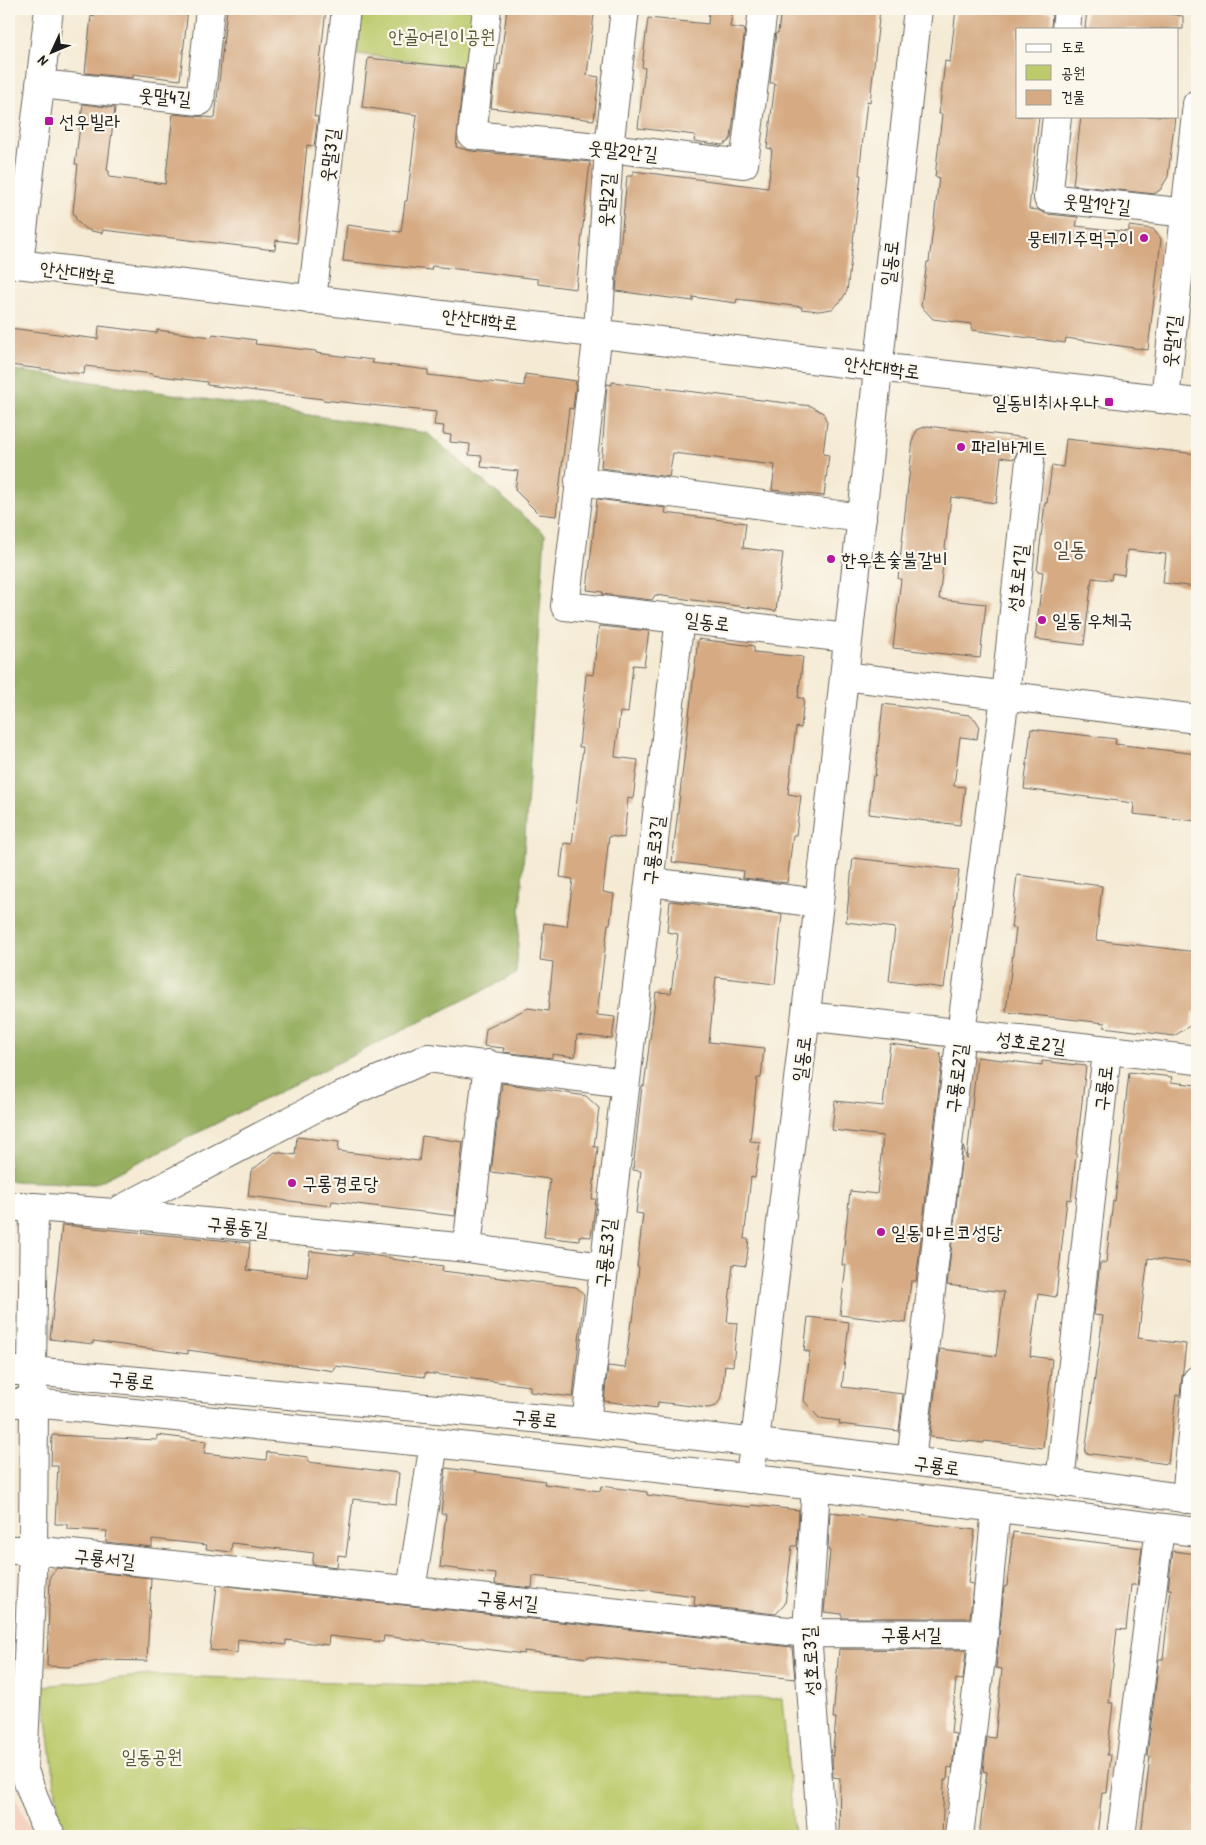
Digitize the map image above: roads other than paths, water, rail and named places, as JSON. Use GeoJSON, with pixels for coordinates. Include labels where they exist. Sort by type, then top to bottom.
{"type":"FeatureCollection","features":[{"type":"Feature","properties":{"kind":"street","name":"안산대학로"},"geometry":{"type":"LineString","coordinates":[[49,9],[14,264],[598,332],[877,367],[1197,403]]}},
{"type":"Feature","properties":{"kind":"street","name":"웃말4길"},"geometry":{"type":"LineString","coordinates":[[40,84],[200,101],[210,9]]}},
{"type":"Feature","properties":{"kind":"street","name":"웃말3길"},"geometry":{"type":"LineString","coordinates":[[312,300],[346,9]]}},
{"type":"Feature","properties":{"kind":"street","name":"웃말2안길"},"geometry":{"type":"LineString","coordinates":[[487,9],[472,135],[609,148],[744,164],[764,9]]}},
{"type":"Feature","properties":{"kind":"street","name":"웃말2길"},"geometry":{"type":"LineString","coordinates":[[565,606],[598,332],[609,148],[626,9]]}},
{"type":"Feature","properties":{"kind":"street","name":"일동로"},"geometry":{"type":"LineString","coordinates":[[749,1479],[819,903],[918,9]]}},
{"type":"Feature","properties":{"kind":"street"},"geometry":{"type":"LineString","coordinates":[[1066,28],[1068,9]]}},
{"type":"Feature","properties":{"kind":"street","name":"웃말1길"},"geometry":{"type":"LineString","coordinates":[[1165,399],[1191,213],[1197,104]]}},
{"type":"Feature","properties":{"kind":"street","name":"웃말1안길"},"geometry":{"type":"LineString","coordinates":[[1057,118],[1048,198],[1191,213]]}},
{"type":"Feature","properties":{"kind":"street","name":"성호로1길"},"geometry":{"type":"LineString","coordinates":[[1005,696],[1030,460]]}},
{"type":"Feature","properties":{"kind":"street"},"geometry":{"type":"LineString","coordinates":[[579,481],[862,518]]}},
{"type":"Feature","properties":{"kind":"street","name":"일동로"},"geometry":{"type":"LineString","coordinates":[[565,606],[848,638]]}},
{"type":"Feature","properties":{"kind":"street","name":"구룡로3길"},"geometry":{"type":"LineString","coordinates":[[586,1423],[624,1082],[650,882],[680,618]]}},
{"type":"Feature","properties":{"kind":"street"},"geometry":{"type":"LineString","coordinates":[[844,676],[1197,719]]}},
{"type":"Feature","properties":{"kind":"street","name":"구룡로2길"},"geometry":{"type":"LineString","coordinates":[[910,1461],[961,1033],[1005,696]]}},
{"type":"Feature","properties":{"kind":"street"},"geometry":{"type":"LineString","coordinates":[[650,882],[819,903]]}},
{"type":"Feature","properties":{"kind":"street","name":"성호로2길"},"geometry":{"type":"LineString","coordinates":[[806,1016],[1197,1060]]}},
{"type":"Feature","properties":{"kind":"street","name":"구룡로"},"geometry":{"type":"LineString","coordinates":[[1060,1482],[1107,1051]]}},
{"type":"Feature","properties":{"kind":"street"},"geometry":{"type":"LineString","coordinates":[[114,1213],[320,1106],[428,1058],[624,1082]]}},
{"type":"Feature","properties":{"kind":"street"},"geometry":{"type":"LineString","coordinates":[[467,1248],[488,1064]]}},
{"type":"Feature","properties":{"kind":"street"},"geometry":{"type":"LineString","coordinates":[[21,1207],[21,1550],[16,1739],[23,1768],[42,1822],[52,1836]]}},
{"type":"Feature","properties":{"kind":"street","name":"구룡동길"},"geometry":{"type":"LineString","coordinates":[[21,1207],[114,1213],[467,1248],[603,1266]]}},
{"type":"Feature","properties":{"kind":"street","name":"구룡로"},"geometry":{"type":"LineString","coordinates":[[20,1371],[586,1423],[910,1461],[1192,1500]]}},
{"type":"Feature","properties":{"kind":"street"},"geometry":{"type":"LineString","coordinates":[[1192,1500],[1197,1380]]}},
{"type":"Feature","properties":{"kind":"street","name":"구룡로"},"geometry":{"type":"LineString","coordinates":[[21,1403],[434,1443],[816,1486],[1197,1532]]}},
{"type":"Feature","properties":{"kind":"street"},"geometry":{"type":"LineString","coordinates":[[411,1590],[434,1443]]}},
{"type":"Feature","properties":{"kind":"street","name":"성호로3길"},"geometry":{"type":"LineString","coordinates":[[816,1486],[807,1633],[822,1836]]}},
{"type":"Feature","properties":{"kind":"street"},"geometry":{"type":"LineString","coordinates":[[959,1836],[984,1634],[996,1508]]}},
{"type":"Feature","properties":{"kind":"street"},"geometry":{"type":"LineString","coordinates":[[1121,1836],[1160,1528]]}},
{"type":"Feature","properties":{"kind":"street","name":"구룡서길"},"geometry":{"type":"LineString","coordinates":[[21,1550],[807,1633],[984,1634]]}},
{"type":"Feature","properties":{"kind":"place","name":"선우빌라"},"geometry":{"type":"Point","coordinates":[49,121]}},
{"type":"Feature","properties":{"kind":"place","name":"뭉테기주먹구이"},"geometry":{"type":"Point","coordinates":[1144,238]}},
{"type":"Feature","properties":{"kind":"place","name":"일동비취사우나"},"geometry":{"type":"Point","coordinates":[1109,402]}},
{"type":"Feature","properties":{"kind":"place","name":"파리바게트"},"geometry":{"type":"Point","coordinates":[961,447]}},
{"type":"Feature","properties":{"kind":"place","name":"한우촌숯불갈비"},"geometry":{"type":"Point","coordinates":[831,559]}},
{"type":"Feature","properties":{"kind":"place","name":"일동 우체국"},"geometry":{"type":"Point","coordinates":[1042,620]}},
{"type":"Feature","properties":{"kind":"place","name":"구롱경로당"},"geometry":{"type":"Point","coordinates":[292,1183]}},
{"type":"Feature","properties":{"kind":"place","name":"일동 마르코성당"},"geometry":{"type":"Point","coordinates":[881,1232]}},
{"type":"Feature","properties":{"kind":"district","name":"일동"},"geometry":{"type":"Point","coordinates":[1070,548]}},
{"type":"Feature","properties":{"kind":"park label","name":"안골어린이공원"},"geometry":{"type":"Point","coordinates":[442,36]}},
{"type":"Feature","properties":{"kind":"park label","name":"일동공원"},"geometry":{"type":"Point","coordinates":[152,1756]}}]}
